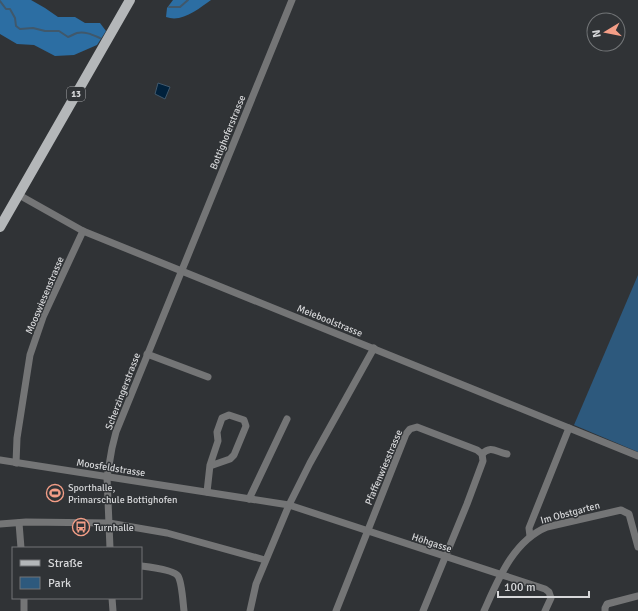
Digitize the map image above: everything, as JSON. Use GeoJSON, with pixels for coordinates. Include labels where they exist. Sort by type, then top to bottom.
{"type":"FeatureCollection","features":[{"type":"Feature","properties":{"kind":"main road","name":"13"},"geometry":{"type":"LineString","coordinates":[[0,227],[130,0]]}},
{"type":"Feature","properties":{"kind":"street","name":"Bottighoferstrasse"},"geometry":{"type":"LineString","coordinates":[[181,271],[292,0]]}},
{"type":"Feature","properties":{"kind":"street","name":"Meieboolstrasse"},"geometry":{"type":"LineString","coordinates":[[19,195],[83,231],[638,456]]}},
{"type":"Feature","properties":{"kind":"street","name":"Mooswiesenstrasse"},"geometry":{"type":"LineString","coordinates":[[16,463],[18,430],[30,355],[43,318],[83,231]]}},
{"type":"Feature","properties":{"kind":"street","name":"Scherzingerstrasse"},"geometry":{"type":"LineString","coordinates":[[110,547],[108,477],[116,432],[181,271]]}},
{"type":"Feature","properties":{"kind":"street"},"geometry":{"type":"LineString","coordinates":[[250,611],[256,584],[289,505],[314,456],[374,348]]}},
{"type":"Feature","properties":{"kind":"street"},"geometry":{"type":"LineString","coordinates":[[147,354],[208,377]]}},
{"type":"Feature","properties":{"kind":"street"},"geometry":{"type":"LineString","coordinates":[[207,492],[210,466],[218,441],[217,432],[222,418],[229,415],[242,419],[246,423],[246,426],[232,458],[210,466]]}},
{"type":"Feature","properties":{"kind":"street"},"geometry":{"type":"LineString","coordinates":[[249,499],[287,419]]}},
{"type":"Feature","properties":{"kind":"street","name":"Pfaffenwiesstrasse"},"geometry":{"type":"LineString","coordinates":[[367,531],[406,434],[410,429],[415,427],[420,428],[477,450],[482,454]]}},
{"type":"Feature","properties":{"kind":"street"},"geometry":{"type":"LineString","coordinates":[[530,536],[530,528],[569,428]]}},
{"type":"Feature","properties":{"kind":"street"},"geometry":{"type":"LineString","coordinates":[[423,611],[482,465],[482,454],[490,449],[507,454]]}},
{"type":"Feature","properties":{"kind":"street","name":"Moosfeldstrasse"},"geometry":{"type":"LineString","coordinates":[[0,460],[289,505]]}},
{"type":"Feature","properties":{"kind":"street","name":"Höhgasse"},"geometry":{"type":"LineString","coordinates":[[289,505],[545,589],[549,592],[551,598],[545,611]]}},
{"type":"Feature","properties":{"kind":"street","name":"Im Obstgarten"},"geometry":{"type":"LineString","coordinates":[[484,611],[501,574],[525,541],[537,531],[622,510],[629,514],[638,547]]}},
{"type":"Feature","properties":{"kind":"street"},"geometry":{"type":"LineString","coordinates":[[19,523],[20,547]]}},
{"type":"Feature","properties":{"kind":"street"},"geometry":{"type":"LineString","coordinates":[[0,524],[109,523],[167,533],[265,560]]}},
{"type":"Feature","properties":{"kind":"street"},"geometry":{"type":"LineString","coordinates":[[336,611],[367,531]]}},
{"type":"Feature","properties":{"kind":"street"},"geometry":{"type":"LineString","coordinates":[[142,566],[173,572],[178,576],[180,580],[184,611]]}},
{"type":"Feature","properties":{"kind":"street"},"geometry":{"type":"LineString","coordinates":[[605,611],[607,604],[638,596]]}},
{"type":"Feature","properties":{"kind":"street"},"geometry":{"type":"LineString","coordinates":[[24,599],[24,611]]}},
{"type":"Feature","properties":{"kind":"street"},"geometry":{"type":"LineString","coordinates":[[112,599],[113,611]]}},
{"type":"Feature","properties":{"kind":"green space"},"geometry":{"type":"Polygon","coordinates":[[[638,275],[638,452],[574,425],[638,275]]]}},
{"type":"Feature","properties":{"kind":"shaded area"},"geometry":{"type":"Polygon","coordinates":[[[0,0],[31,0],[58,17],[75,17],[85,23],[100,23],[106,31],[97,45],[74,55],[55,56],[34,45],[17,44],[0,34],[0,0]]]}},
{"type":"Feature","properties":{"kind":"shaded area"},"geometry":{"type":"Polygon","coordinates":[[[173,0],[211,0],[184,17],[166,17],[167,8],[173,0]]]}},
{"type":"Feature","properties":{"kind":"shaded area"},"geometry":{"type":"Polygon","coordinates":[[[158,83],[170,87],[165,99],[155,94],[158,83]]]}},
{"type":"Feature","properties":{"kind":"waterway"},"geometry":{"type":"LineString","coordinates":[[169,7],[180,7],[188,0]]}},
{"type":"Feature","properties":{"kind":"waterway"},"geometry":{"type":"LineString","coordinates":[[0,1],[6,9],[10,9],[15,18],[16,26],[20,29],[33,28],[45,31],[59,31],[68,37],[77,33],[83,33],[100,38]]}},
{"type":"Feature","properties":{"kind":"place","name":"Sporthalle, Primarschule Bottighofen"},"geometry":{"type":"Point","coordinates":[55,493]}},
{"type":"Feature","properties":{"kind":"place","name":"Turnhalle"},"geometry":{"type":"Point","coordinates":[81,527]}}]}
